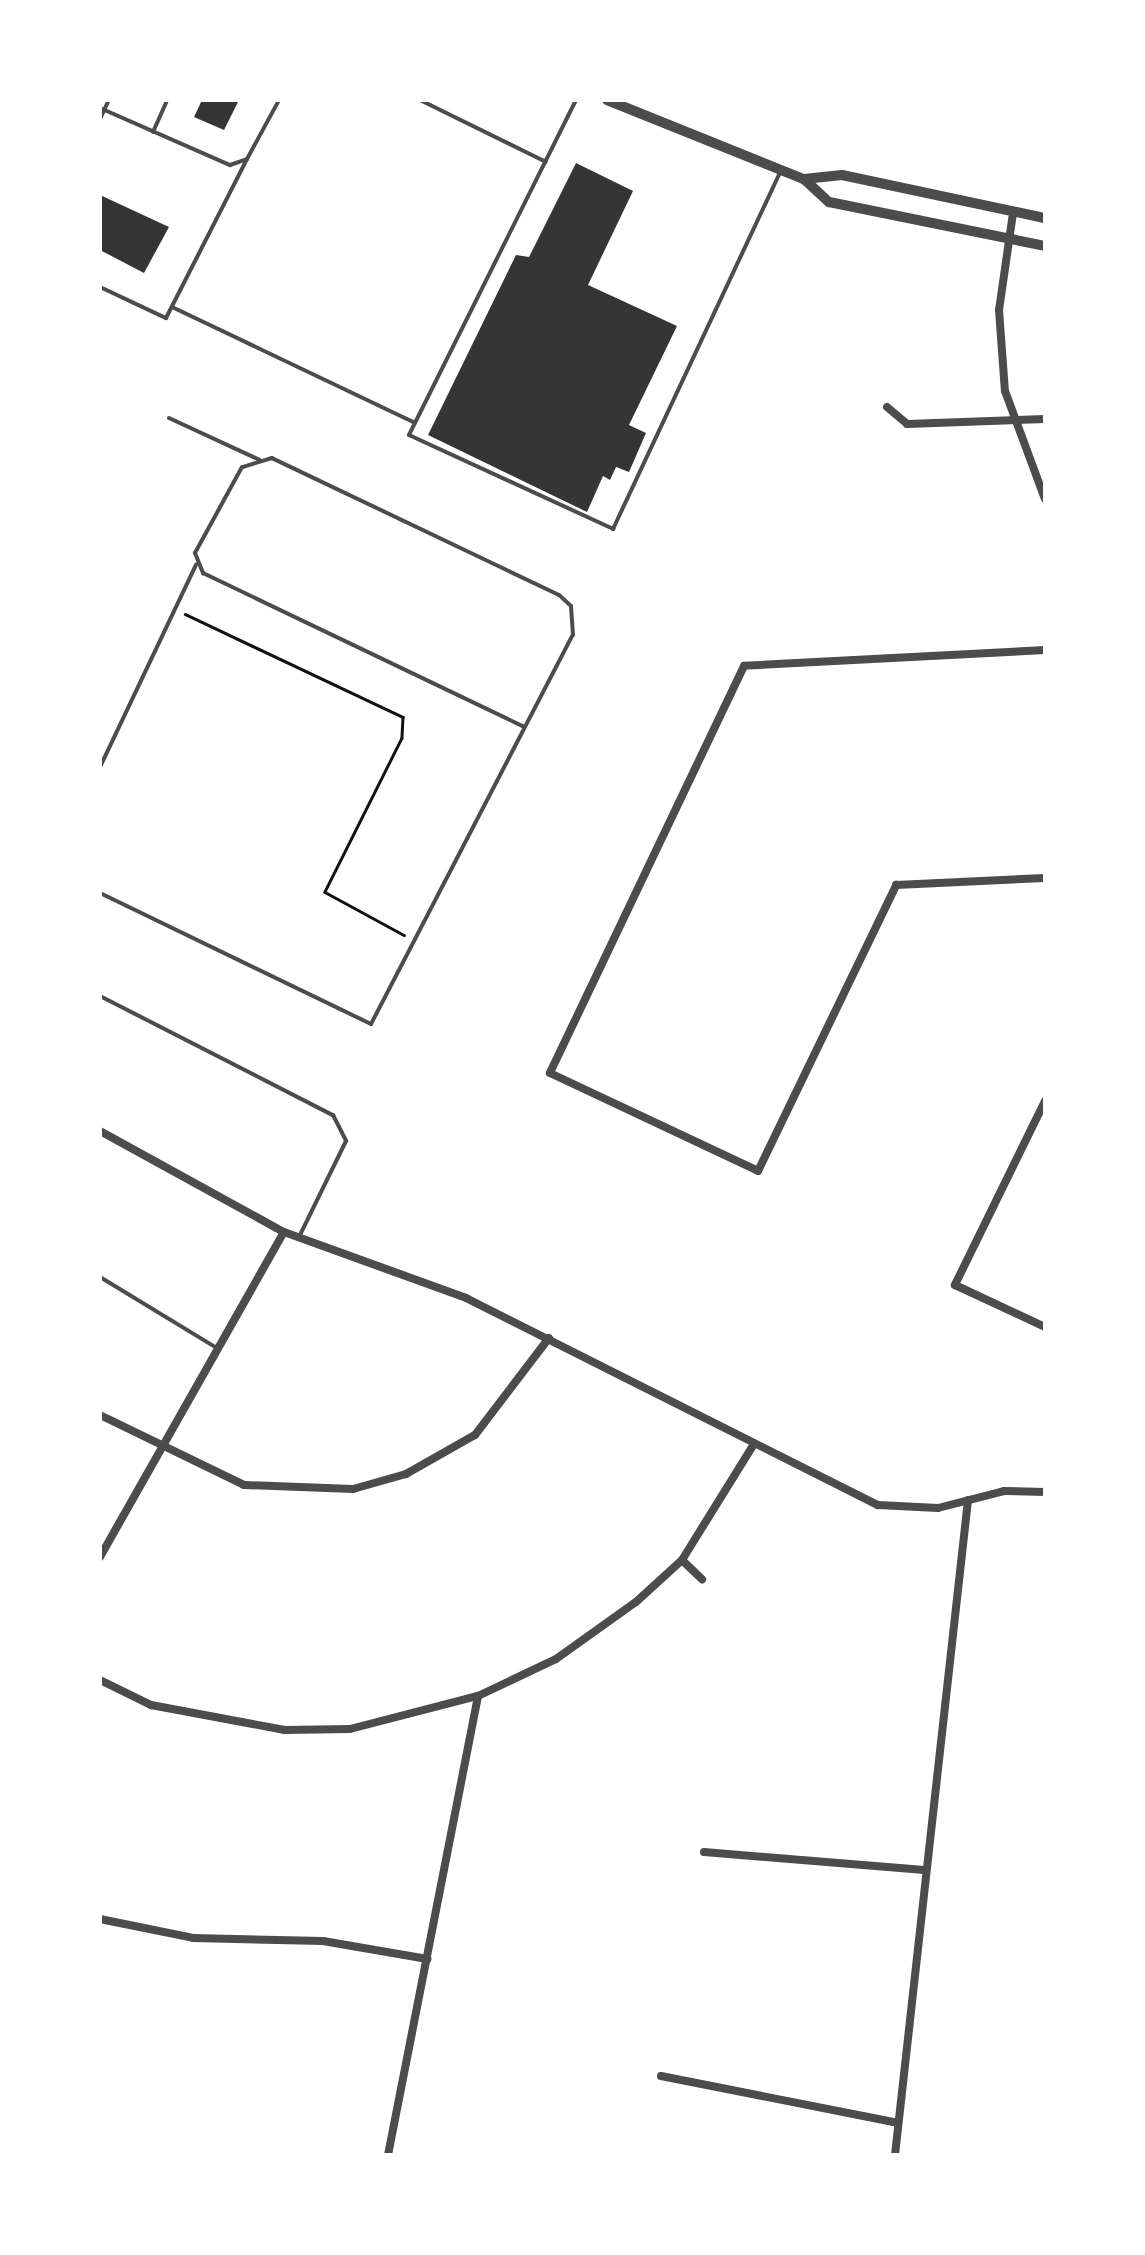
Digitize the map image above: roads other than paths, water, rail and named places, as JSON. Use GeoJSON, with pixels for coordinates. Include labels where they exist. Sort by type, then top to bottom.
{"type":"FeatureCollection","features":[{"type":"Feature","properties":{"kind":"street"},"geometry":{"type":"LineString","coordinates":[[606,100],[804,178],[829,202],[1009,242],[1045,246]]}},
{"type":"Feature","properties":{"kind":"street"},"geometry":{"type":"LineString","coordinates":[[804,178],[842,174],[1045,218]]}},
{"type":"Feature","properties":{"kind":"street"},"geometry":{"type":"LineString","coordinates":[[1014,213],[999,310],[1011,421],[1045,499]]}},
{"type":"Feature","properties":{"kind":"street"},"geometry":{"type":"LineString","coordinates":[[888,407],[907,424],[1045,419]]}},
{"type":"Feature","properties":{"kind":"street"},"geometry":{"type":"LineString","coordinates":[[1045,650],[744,666],[550,1074],[758,1172],[896,885],[1045,878]]}},
{"type":"Feature","properties":{"kind":"street"},"geometry":{"type":"LineString","coordinates":[[1045,1101],[955,1284],[1045,1328]]}},
{"type":"Feature","properties":{"kind":"street"},"geometry":{"type":"LineString","coordinates":[[100,1131],[284,1232],[549,1338],[878,1505],[1045,1492]]}},
{"type":"Feature","properties":{"kind":"street"},"geometry":{"type":"LineString","coordinates":[[100,1556],[155,1448],[284,1232]]}},
{"type":"Feature","properties":{"kind":"street"},"geometry":{"type":"LineString","coordinates":[[100,1415],[155,1448],[271,1490],[380,1483],[430,1463],[493,1419],[549,1338]]}},
{"type":"Feature","properties":{"kind":"street"},"geometry":{"type":"LineString","coordinates":[[100,1680],[151,1704],[284,1730],[350,1729],[478,1696],[556,1659],[682,1560],[754,1444]]}},
{"type":"Feature","properties":{"kind":"street"},"geometry":{"type":"LineString","coordinates":[[895,2155],[894,2122],[968,1500]]}},
{"type":"Feature","properties":{"kind":"street"},"geometry":{"type":"LineString","coordinates":[[682,1560],[702,1578]]}},
{"type":"Feature","properties":{"kind":"street"},"geometry":{"type":"LineString","coordinates":[[388,2155],[478,1696]]}},
{"type":"Feature","properties":{"kind":"street"},"geometry":{"type":"LineString","coordinates":[[704,1852],[924,1870]]}},
{"type":"Feature","properties":{"kind":"street"},"geometry":{"type":"LineString","coordinates":[[100,1919],[426,1958]]}},
{"type":"Feature","properties":{"kind":"street"},"geometry":{"type":"LineString","coordinates":[[661,2076],[894,2122]]}},
{"type":"Feature","properties":{"kind":"lane"},"geometry":{"type":"LineString","coordinates":[[100,119],[109,100]]}},
{"type":"Feature","properties":{"kind":"lane"},"geometry":{"type":"LineString","coordinates":[[153,132],[167,100]]}},
{"type":"Feature","properties":{"kind":"lane"},"geometry":{"type":"LineString","coordinates":[[100,286],[166,318],[280,100]]}},
{"type":"Feature","properties":{"kind":"lane"},"geometry":{"type":"LineString","coordinates":[[420,100],[546,162]]}},
{"type":"Feature","properties":{"kind":"lane"},"geometry":{"type":"LineString","coordinates":[[576,100],[408,435],[613,530],[781,170]]}},
{"type":"Feature","properties":{"kind":"lane"},"geometry":{"type":"LineString","coordinates":[[102,109],[230,165],[247,159]]}},
{"type":"Feature","properties":{"kind":"lane"},"geometry":{"type":"LineString","coordinates":[[172,307],[414,423]]}},
{"type":"Feature","properties":{"kind":"lane"},"geometry":{"type":"LineString","coordinates":[[100,893],[359,1023],[382,1018],[523,726],[573,635],[571,606],[170,418]]}},
{"type":"Feature","properties":{"kind":"lane"},"geometry":{"type":"LineString","coordinates":[[100,767],[242,466],[260,460]]}},
{"type":"Feature","properties":{"kind":"lane"},"geometry":{"type":"LineString","coordinates":[[196,565],[523,726]]}},
{"type":"Feature","properties":{"kind":"lane"},"geometry":{"type":"LineString","coordinates":[[100,996],[333,1116],[346,1141],[298,1238]]}},
{"type":"Feature","properties":{"kind":"lane"},"geometry":{"type":"LineString","coordinates":[[100,1278],[215,1347]]}}]}
